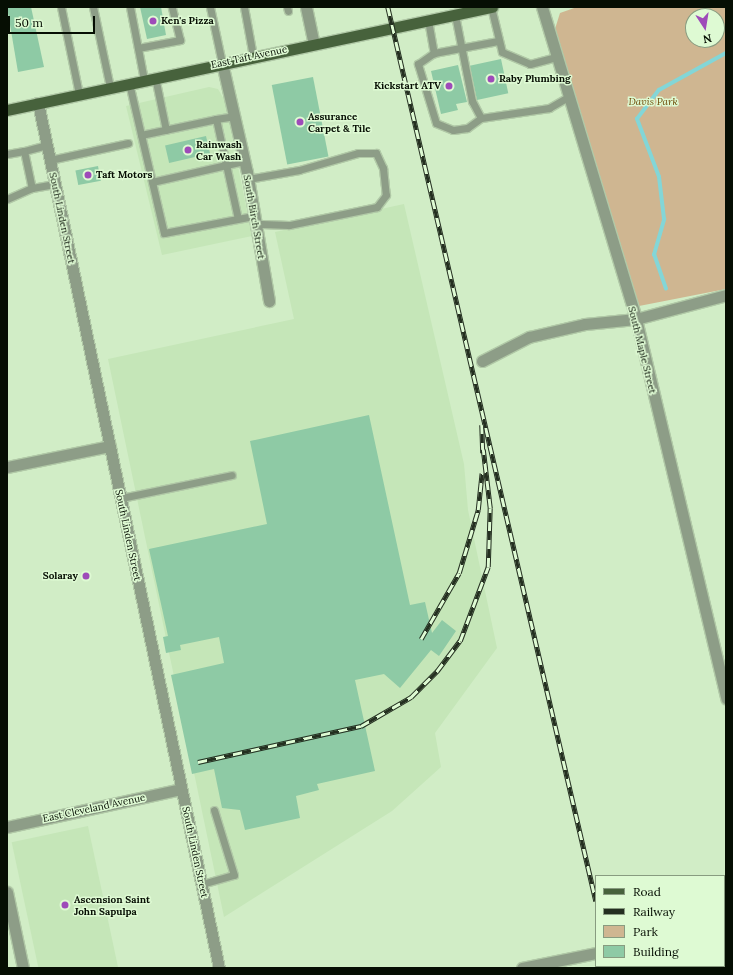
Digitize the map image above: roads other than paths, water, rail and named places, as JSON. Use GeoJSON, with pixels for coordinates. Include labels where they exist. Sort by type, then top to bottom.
{"type":"FeatureCollection","features":[{"type":"Feature","properties":{"kind":"main road","name":"East Taft Avenue"},"geometry":{"type":"LineString","coordinates":[[7,110],[253,56],[488,7]]}},
{"type":"Feature","properties":{"kind":"street"},"geometry":{"type":"LineString","coordinates":[[306,7],[314,44]]}},
{"type":"Feature","properties":{"kind":"street","name":"South Maple Street"},"geometry":{"type":"LineString","coordinates":[[542,7],[636,319],[726,698]]}},
{"type":"Feature","properties":{"kind":"street","name":"South Birch Street"},"geometry":{"type":"LineString","coordinates":[[222,63],[248,179],[269,301]]}},
{"type":"Feature","properties":{"kind":"street","name":"South Linden Street"},"geometry":{"type":"LineString","coordinates":[[38,103],[181,789],[220,968]]}},
{"type":"Feature","properties":{"kind":"street"},"geometry":{"type":"LineString","coordinates":[[482,361],[529,337],[585,324],[636,319],[726,295]]}},
{"type":"Feature","properties":{"kind":"street"},"geometry":{"type":"LineString","coordinates":[[7,467],[110,446]]}},
{"type":"Feature","properties":{"kind":"street","name":"East Cleveland Avenue"},"geometry":{"type":"LineString","coordinates":[[7,827],[181,789]]}},
{"type":"Feature","properties":{"kind":"street"},"geometry":{"type":"LineString","coordinates":[[7,892],[23,968]]}},
{"type":"Feature","properties":{"kind":"street"},"geometry":{"type":"LineString","coordinates":[[522,968],[595,953]]}},
{"type":"Feature","properties":{"kind":"lane"},"geometry":{"type":"LineString","coordinates":[[61,7],[79,94]]}},
{"type":"Feature","properties":{"kind":"lane"},"geometry":{"type":"LineString","coordinates":[[93,7],[110,87]]}},
{"type":"Feature","properties":{"kind":"lane"},"geometry":{"type":"LineString","coordinates":[[130,7],[138,48],[166,130]]}},
{"type":"Feature","properties":{"kind":"lane"},"geometry":{"type":"LineString","coordinates":[[138,48],[180,40],[172,7]]}},
{"type":"Feature","properties":{"kind":"lane"},"geometry":{"type":"LineString","coordinates":[[210,7],[222,63]]}},
{"type":"Feature","properties":{"kind":"lane"},"geometry":{"type":"LineString","coordinates":[[244,7],[253,56]]}},
{"type":"Feature","properties":{"kind":"lane"},"geometry":{"type":"LineString","coordinates":[[488,7],[502,52],[530,64],[556,57]]}},
{"type":"Feature","properties":{"kind":"lane"},"geometry":{"type":"LineString","coordinates":[[455,15],[472,101],[481,118]]}},
{"type":"Feature","properties":{"kind":"lane"},"geometry":{"type":"LineString","coordinates":[[428,20],[434,53]]}},
{"type":"Feature","properties":{"kind":"lane"},"geometry":{"type":"LineString","coordinates":[[498,41],[434,53],[418,64],[436,124],[452,130],[466,128],[481,118],[549,108],[568,97]]}},
{"type":"Feature","properties":{"kind":"lane"},"geometry":{"type":"LineString","coordinates":[[129,83],[164,233],[238,219],[290,225],[377,207],[386,196],[383,168],[376,153],[358,153],[299,170],[248,179]]}},
{"type":"Feature","properties":{"kind":"lane"},"geometry":{"type":"LineString","coordinates":[[141,135],[234,116]]}},
{"type":"Feature","properties":{"kind":"lane"},"geometry":{"type":"LineString","coordinates":[[216,119],[225,166],[238,219]]}},
{"type":"Feature","properties":{"kind":"lane"},"geometry":{"type":"LineString","coordinates":[[50,160],[128,143]]}},
{"type":"Feature","properties":{"kind":"lane"},"geometry":{"type":"LineString","coordinates":[[7,154],[46,145]]}},
{"type":"Feature","properties":{"kind":"lane"},"geometry":{"type":"LineString","coordinates":[[24,150],[32,188]]}},
{"type":"Feature","properties":{"kind":"lane"},"geometry":{"type":"LineString","coordinates":[[152,182],[244,161]]}},
{"type":"Feature","properties":{"kind":"lane"},"geometry":{"type":"LineString","coordinates":[[7,199],[32,188],[55,184]]}},
{"type":"Feature","properties":{"kind":"lane"},"geometry":{"type":"LineString","coordinates":[[121,498],[232,475]]}},
{"type":"Feature","properties":{"kind":"lane"},"geometry":{"type":"LineString","coordinates":[[202,884],[234,875],[214,810]]}},
{"type":"Feature","properties":{"kind":"waterway"},"geometry":{"type":"LineString","coordinates":[[666,289],[654,255],[664,219],[659,177],[637,119],[659,90],[726,53]]}},
{"type":"Feature","properties":{"kind":"railway"},"geometry":{"type":"LineString","coordinates":[[388,7],[595,897]]}},
{"type":"Feature","properties":{"kind":"railway"},"geometry":{"type":"LineString","coordinates":[[482,425],[483,453]]}},
{"type":"Feature","properties":{"kind":"railway"},"geometry":{"type":"LineString","coordinates":[[198,762],[361,726],[411,697],[437,671],[460,641],[488,567],[490,508],[483,449]]}},
{"type":"Feature","properties":{"kind":"railway"},"geometry":{"type":"LineString","coordinates":[[421,639],[459,573],[478,510],[482,473]]}},
{"type":"Feature","properties":{"kind":"place","name":"Ken's Pizza"},"geometry":{"type":"Point","coordinates":[153,21]}},
{"type":"Feature","properties":{"kind":"place","name":"Raby Plumbing"},"geometry":{"type":"Point","coordinates":[491,79]}},
{"type":"Feature","properties":{"kind":"place","name":"Kickstart ATV"},"geometry":{"type":"Point","coordinates":[449,86]}},
{"type":"Feature","properties":{"kind":"place","name":"Assurance Carpet & Tile"},"geometry":{"type":"Point","coordinates":[300,122]}},
{"type":"Feature","properties":{"kind":"place","name":"Rainwash Car Wash"},"geometry":{"type":"Point","coordinates":[188,150]}},
{"type":"Feature","properties":{"kind":"place","name":"Taft Motors"},"geometry":{"type":"Point","coordinates":[88,175]}},
{"type":"Feature","properties":{"kind":"place","name":"Solaray"},"geometry":{"type":"Point","coordinates":[86,576]}},
{"type":"Feature","properties":{"kind":"place","name":"Ascension Saint John Sapulpa"},"geometry":{"type":"Point","coordinates":[65,905]}},
{"type":"Feature","properties":{"kind":"park label","name":"Davis Park"},"geometry":{"type":"Point","coordinates":[653,102]}}]}
